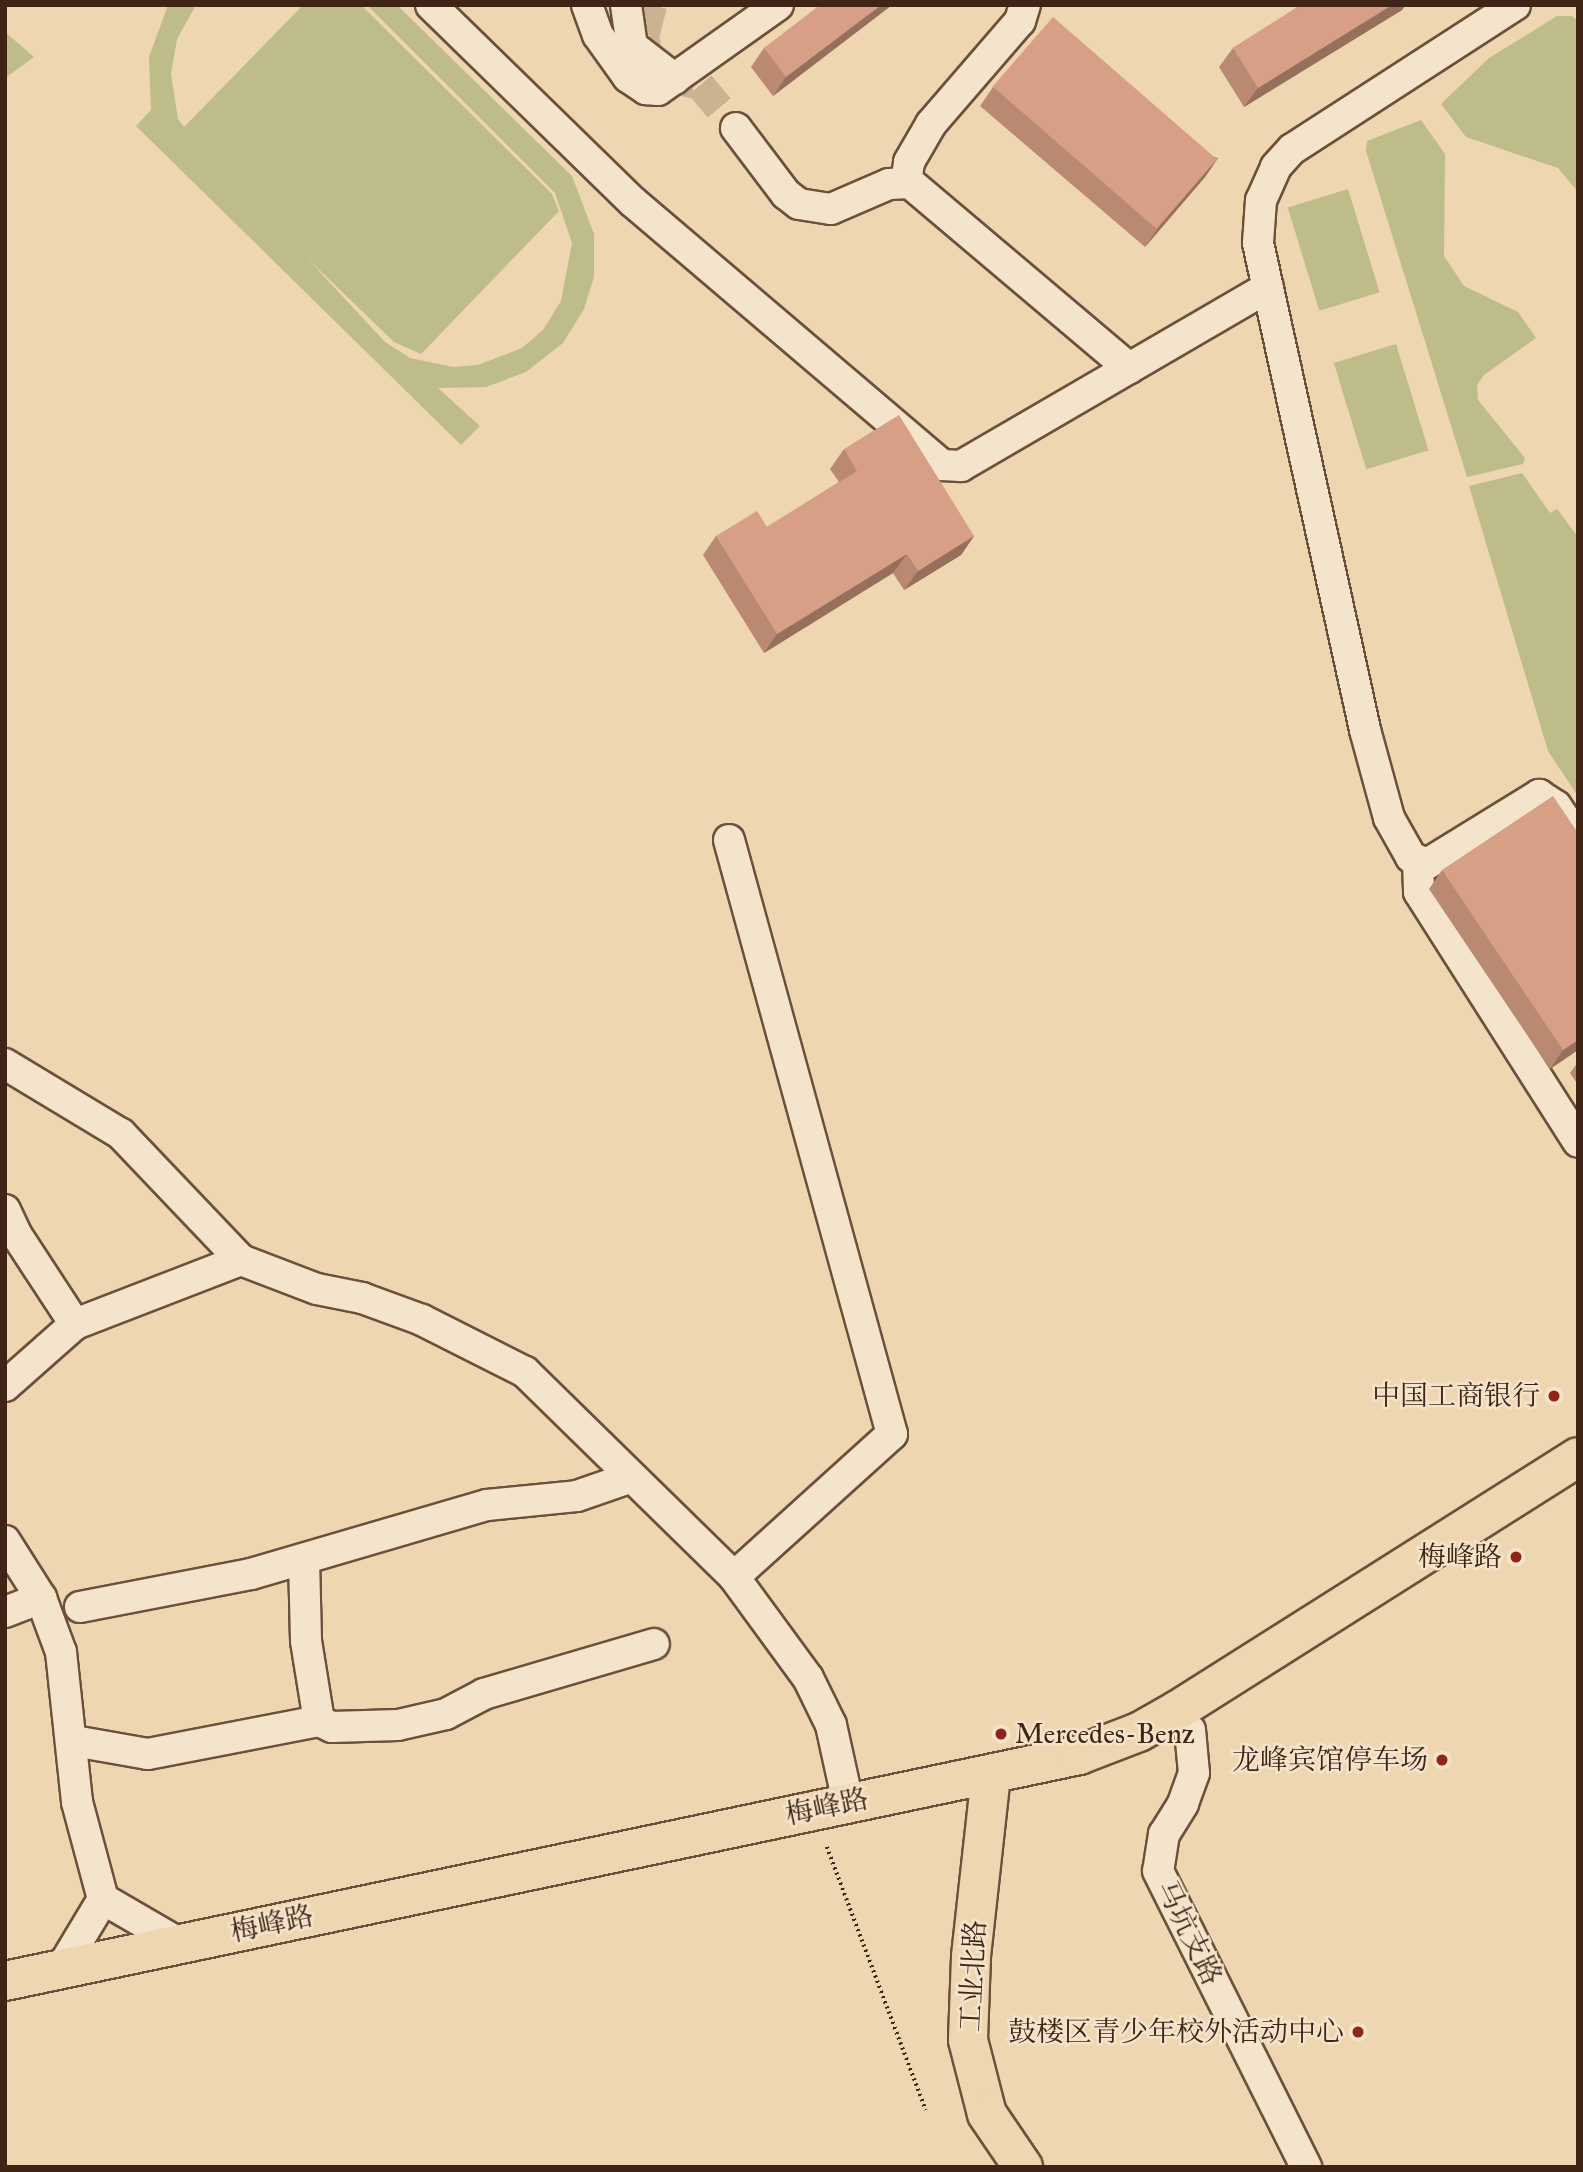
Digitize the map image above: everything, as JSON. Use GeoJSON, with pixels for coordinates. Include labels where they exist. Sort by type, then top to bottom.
{"type":"FeatureCollection","features":[{"type":"Feature","properties":{"kind":"main road","name":"梅峰路"},"geometry":{"type":"LineString","coordinates":[[5,2007],[989,1787],[1139,1732],[1578,1457]]}},
{"type":"Feature","properties":{"kind":"main road","name":"梅峰路"},"geometry":{"type":"LineString","coordinates":[[5,1981],[848,1802],[1087,1777],[1191,1730],[1578,1486]]}},
{"type":"Feature","properties":{"kind":"main road","name":"工业北路"},"geometry":{"type":"LineString","coordinates":[[989,1787],[968,2040],[987,2114],[1021,2166]]}},
{"type":"Feature","properties":{"kind":"street"},"geometry":{"type":"LineString","coordinates":[[431,5],[633,202],[942,465],[961,466],[1268,287]]}},
{"type":"Feature","properties":{"kind":"street"},"geometry":{"type":"LineString","coordinates":[[587,5],[598,35],[628,77],[646,89],[658,90],[778,5]]}},
{"type":"Feature","properties":{"kind":"street"},"geometry":{"type":"LineString","coordinates":[[626,5],[632,46],[675,79]]}},
{"type":"Feature","properties":{"kind":"street"},"geometry":{"type":"LineString","coordinates":[[906,182],[909,162],[931,124],[1020,21],[1025,5]]}},
{"type":"Feature","properties":{"kind":"street"},"geometry":{"type":"LineString","coordinates":[[1515,5],[1304,141],[1276,167],[1258,216],[1258,243],[1364,730],[1389,818],[1418,862],[1419,892],[1578,1142]]}},
{"type":"Feature","properties":{"kind":"street"},"geometry":{"type":"LineString","coordinates":[[736,128],[786,194],[799,204],[831,209],[889,184],[906,182],[1129,368]]}},
{"type":"Feature","properties":{"kind":"street"},"geometry":{"type":"LineString","coordinates":[[1418,862],[1438,860],[1539,795],[1556,806],[1578,839]]}},
{"type":"Feature","properties":{"kind":"street"},"geometry":{"type":"LineString","coordinates":[[729,840],[892,1434],[734,1577]]}},
{"type":"Feature","properties":{"kind":"street"},"geometry":{"type":"LineString","coordinates":[[5,1063],[121,1134],[241,1260],[317,1289],[362,1298],[422,1320],[525,1372],[629,1478],[734,1577],[808,1678],[831,1725],[848,1802]]}},
{"type":"Feature","properties":{"kind":"street"},"geometry":{"type":"LineString","coordinates":[[5,1210],[16,1234],[75,1324]]}},
{"type":"Feature","properties":{"kind":"street"},"geometry":{"type":"LineString","coordinates":[[5,1386],[75,1324],[241,1260]]}},
{"type":"Feature","properties":{"kind":"street"},"geometry":{"type":"LineString","coordinates":[[80,1608],[304,1559],[487,1505],[577,1496],[629,1478]]}},
{"type":"Feature","properties":{"kind":"street"},"geometry":{"type":"LineString","coordinates":[[5,1541],[41,1598],[61,1652],[74,1741],[77,1802],[103,1899],[179,1943]]}},
{"type":"Feature","properties":{"kind":"street"},"geometry":{"type":"LineString","coordinates":[[304,1559],[306,1641],[319,1721]]}},
{"type":"Feature","properties":{"kind":"street"},"geometry":{"type":"LineString","coordinates":[[5,1612],[41,1598]]}},
{"type":"Feature","properties":{"kind":"street"},"geometry":{"type":"LineString","coordinates":[[74,1741],[148,1754],[319,1721],[331,1727],[398,1726],[446,1714],[484,1693],[654,1644]]}},
{"type":"Feature","properties":{"kind":"street","name":"马坑支路"},"geometry":{"type":"LineString","coordinates":[[1191,1730],[1194,1773],[1183,1804],[1164,1834],[1158,1871],[1307,2167]]}},
{"type":"Feature","properties":{"kind":"street"},"geometry":{"type":"LineString","coordinates":[[61,1969],[103,1899]]}},
{"type":"Feature","properties":{"kind":"path"},"geometry":{"type":"LineString","coordinates":[[827,1847],[926,2110]]}},
{"type":"Feature","properties":{"kind":"shaded area"},"geometry":{"type":"Polygon","coordinates":[[[168,5],[196,5],[177,39],[171,74],[178,119],[184,127],[303,5],[361,5],[552,194],[559,211],[421,354],[394,342],[307,258],[385,342],[410,358],[453,367],[478,365],[522,348],[543,330],[561,301],[572,243],[555,193],[367,5],[397,5],[572,176],[594,234],[594,277],[584,309],[563,343],[526,372],[486,387],[438,388],[480,426],[461,445],[136,126],[151,110],[149,57],[168,5]]]}},
{"type":"Feature","properties":{"kind":"shaded area"},"geometry":{"type":"Polygon","coordinates":[[[1557,16],[1572,16],[1578,21],[1578,192],[1558,168],[1466,137],[1441,104],[1489,58],[1557,16]]]}},
{"type":"Feature","properties":{"kind":"shaded area"},"geometry":{"type":"Polygon","coordinates":[[[5,32],[34,57],[5,78],[5,32]]]}},
{"type":"Feature","properties":{"kind":"shaded area"},"geometry":{"type":"Polygon","coordinates":[[[1421,120],[1445,154],[1444,256],[1464,286],[1518,312],[1536,338],[1484,375],[1477,385],[1478,400],[1525,458],[1523,464],[1467,477],[1366,151],[1367,141],[1421,120]]]}},
{"type":"Feature","properties":{"kind":"shaded area"},"geometry":{"type":"Polygon","coordinates":[[[1348,189],[1380,292],[1319,311],[1288,207],[1348,189]]]}},
{"type":"Feature","properties":{"kind":"shaded area"},"geometry":{"type":"Polygon","coordinates":[[[1396,344],[1428,450],[1366,469],[1334,363],[1396,344]]]}},
{"type":"Feature","properties":{"kind":"shaded area"},"geometry":{"type":"Polygon","coordinates":[[[1522,473],[1550,513],[1557,509],[1578,537],[1578,796],[1548,751],[1469,486],[1522,473]]]}},
{"type":"Feature","properties":{"kind":"building"},"geometry":{"type":"Polygon","coordinates":[[[820,5],[881,5],[786,77],[764,48],[820,5]]]}},
{"type":"Feature","properties":{"kind":"building"},"geometry":{"type":"Polygon","coordinates":[[[1301,5],[1392,5],[1258,88],[1233,48],[1301,5]]]}},
{"type":"Feature","properties":{"kind":"building"},"geometry":{"type":"Polygon","coordinates":[[[1053,17],[1217,159],[1156,229],[993,86],[1053,17]]]}},
{"type":"Feature","properties":{"kind":"building"},"geometry":{"type":"Polygon","coordinates":[[[899,415],[974,536],[918,571],[907,554],[777,634],[716,536],[757,511],[767,527],[857,471],[844,449],[899,415]]]}},
{"type":"Feature","properties":{"kind":"building"},"geometry":{"type":"Polygon","coordinates":[[[1553,796],[1578,833],[1578,1040],[1563,1050],[1442,870],[1553,796]]]}},
{"type":"Feature","properties":{"kind":"tunnel"},"geometry":{"type":"LineString","coordinates":[[652,5],[644,37],[650,63],[665,77],[700,85],[736,128]]}},
{"type":"Feature","properties":{"kind":"place","name":"中国工商银行"},"geometry":{"type":"Point","coordinates":[1554,1396]}},
{"type":"Feature","properties":{"kind":"place","name":"梅峰路"},"geometry":{"type":"Point","coordinates":[1516,1557]}},
{"type":"Feature","properties":{"kind":"place","name":"Mercedes-Benz"},"geometry":{"type":"Point","coordinates":[1001,1734]}},
{"type":"Feature","properties":{"kind":"place","name":"龙峰宾馆停车场"},"geometry":{"type":"Point","coordinates":[1442,1760]}},
{"type":"Feature","properties":{"kind":"place","name":"鼓楼区青少年校外活动中心"},"geometry":{"type":"Point","coordinates":[1358,2032]}}]}
